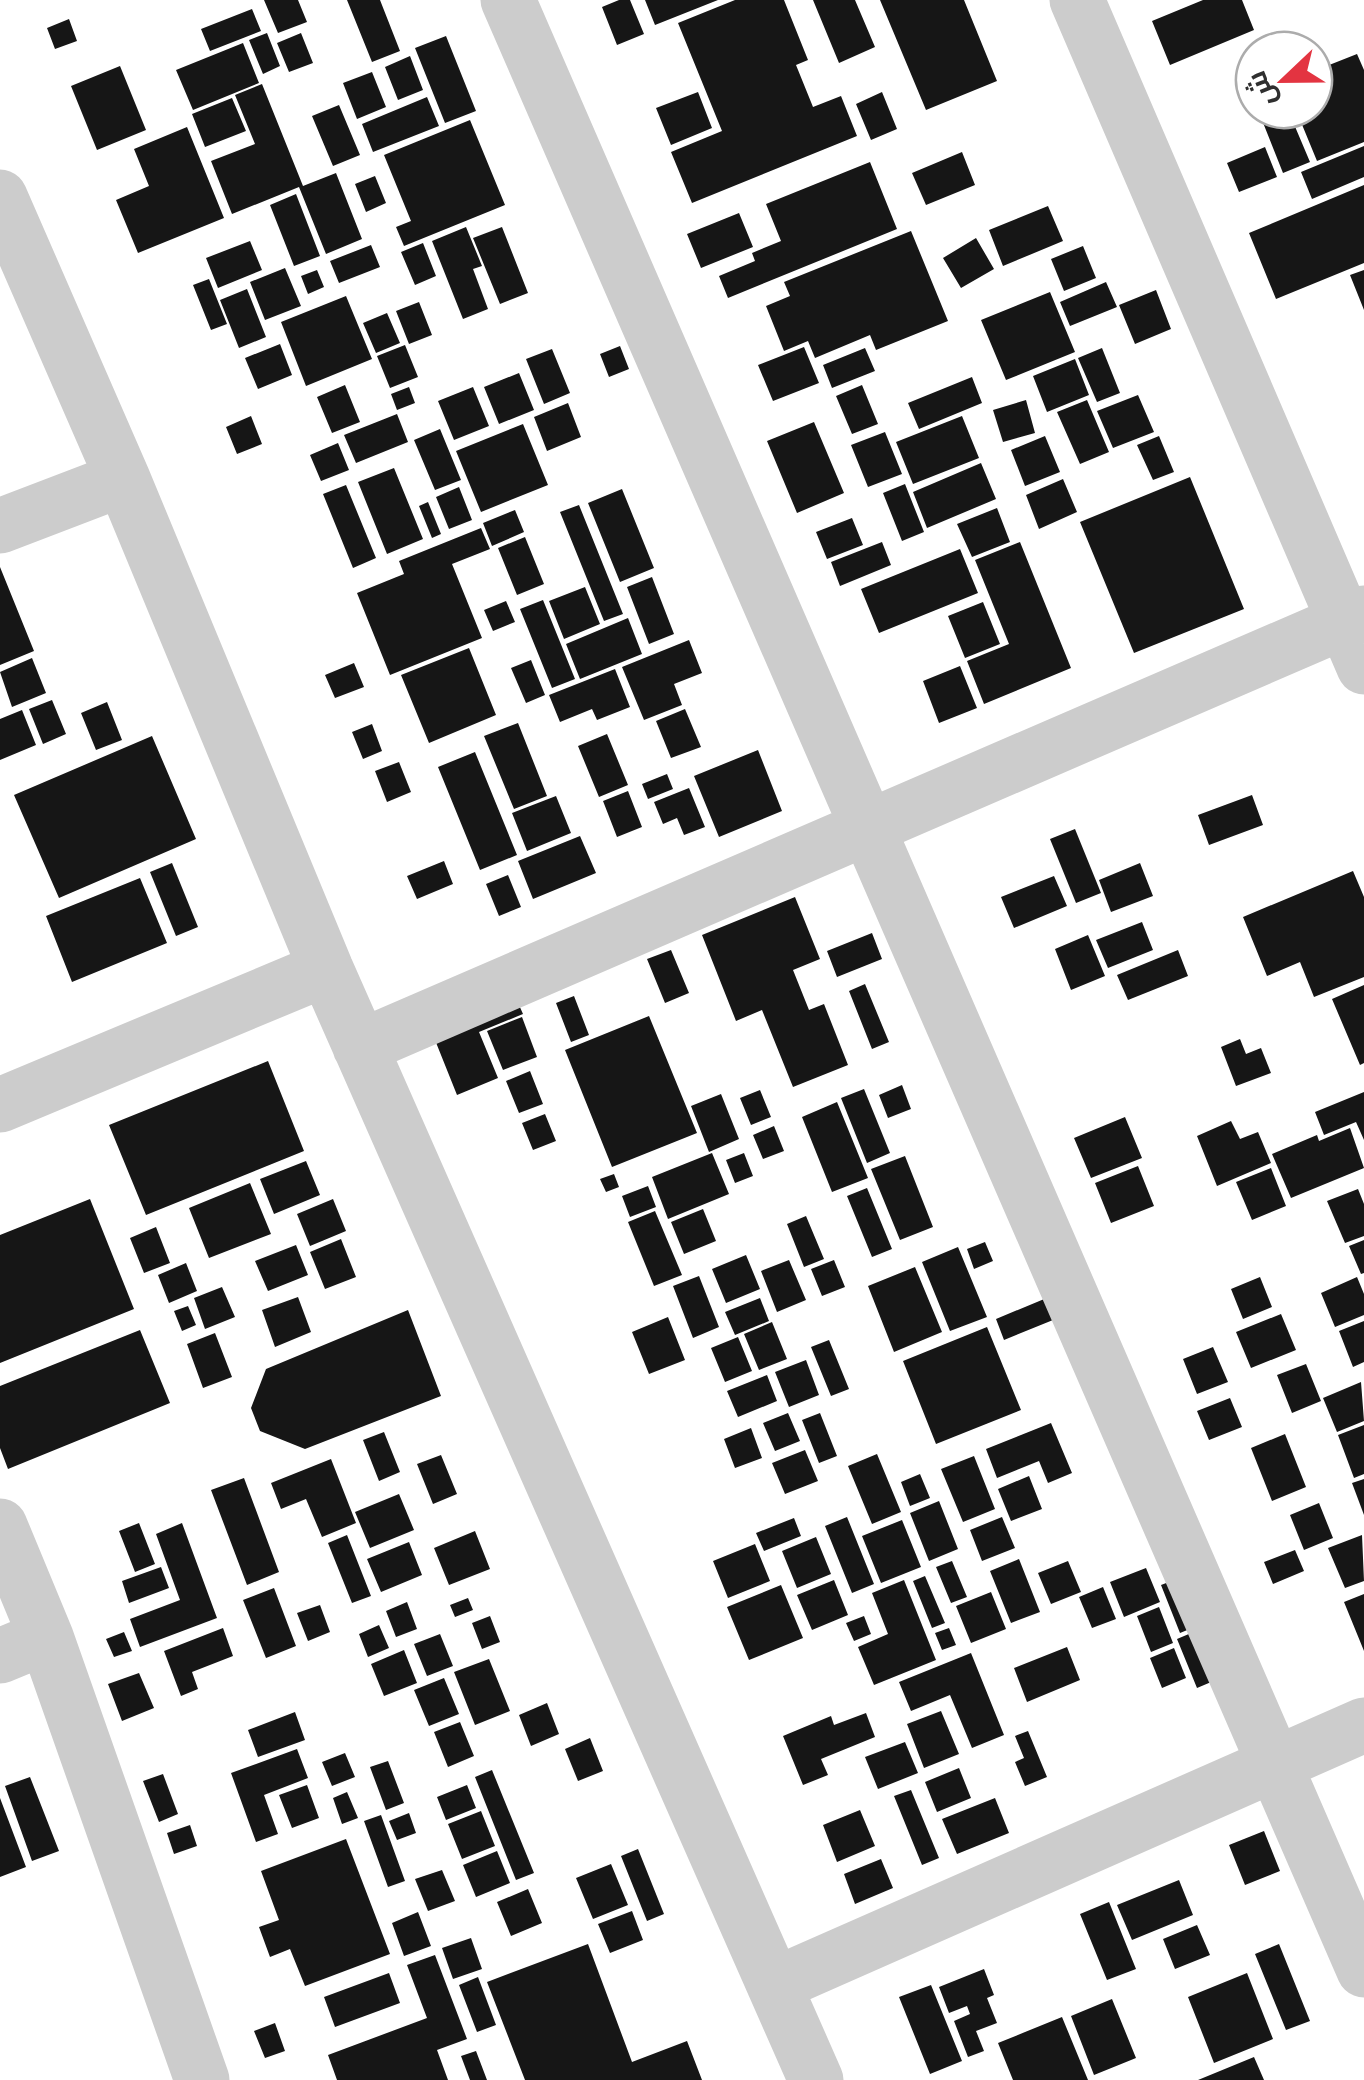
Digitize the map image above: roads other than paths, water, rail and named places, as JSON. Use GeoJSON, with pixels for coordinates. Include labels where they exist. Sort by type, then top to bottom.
{"type":"FeatureCollection","features":[{"type":"Feature","properties":{"kind":"street"},"geometry":{"type":"LineString","coordinates":[[508,0],[1364,1970]]}},
{"type":"Feature","properties":{"kind":"street"},"geometry":{"type":"LineString","coordinates":[[360,1047],[868,828],[1357,634],[1077,0]]}},
{"type":"Feature","properties":{"kind":"street"},"geometry":{"type":"LineString","coordinates":[[0,196],[123,478],[326,969],[816,2080]]}},
{"type":"Feature","properties":{"kind":"street"},"geometry":{"type":"LineString","coordinates":[[0,526],[123,478]]}},
{"type":"Feature","properties":{"kind":"street"},"geometry":{"type":"LineString","coordinates":[[0,1105],[326,969]]}},
{"type":"Feature","properties":{"kind":"street"},"geometry":{"type":"LineString","coordinates":[[0,1526],[23,1646],[202,2080]]}},
{"type":"Feature","properties":{"kind":"street"},"geometry":{"type":"LineString","coordinates":[[774,1984],[1364,1725]]}}]}
